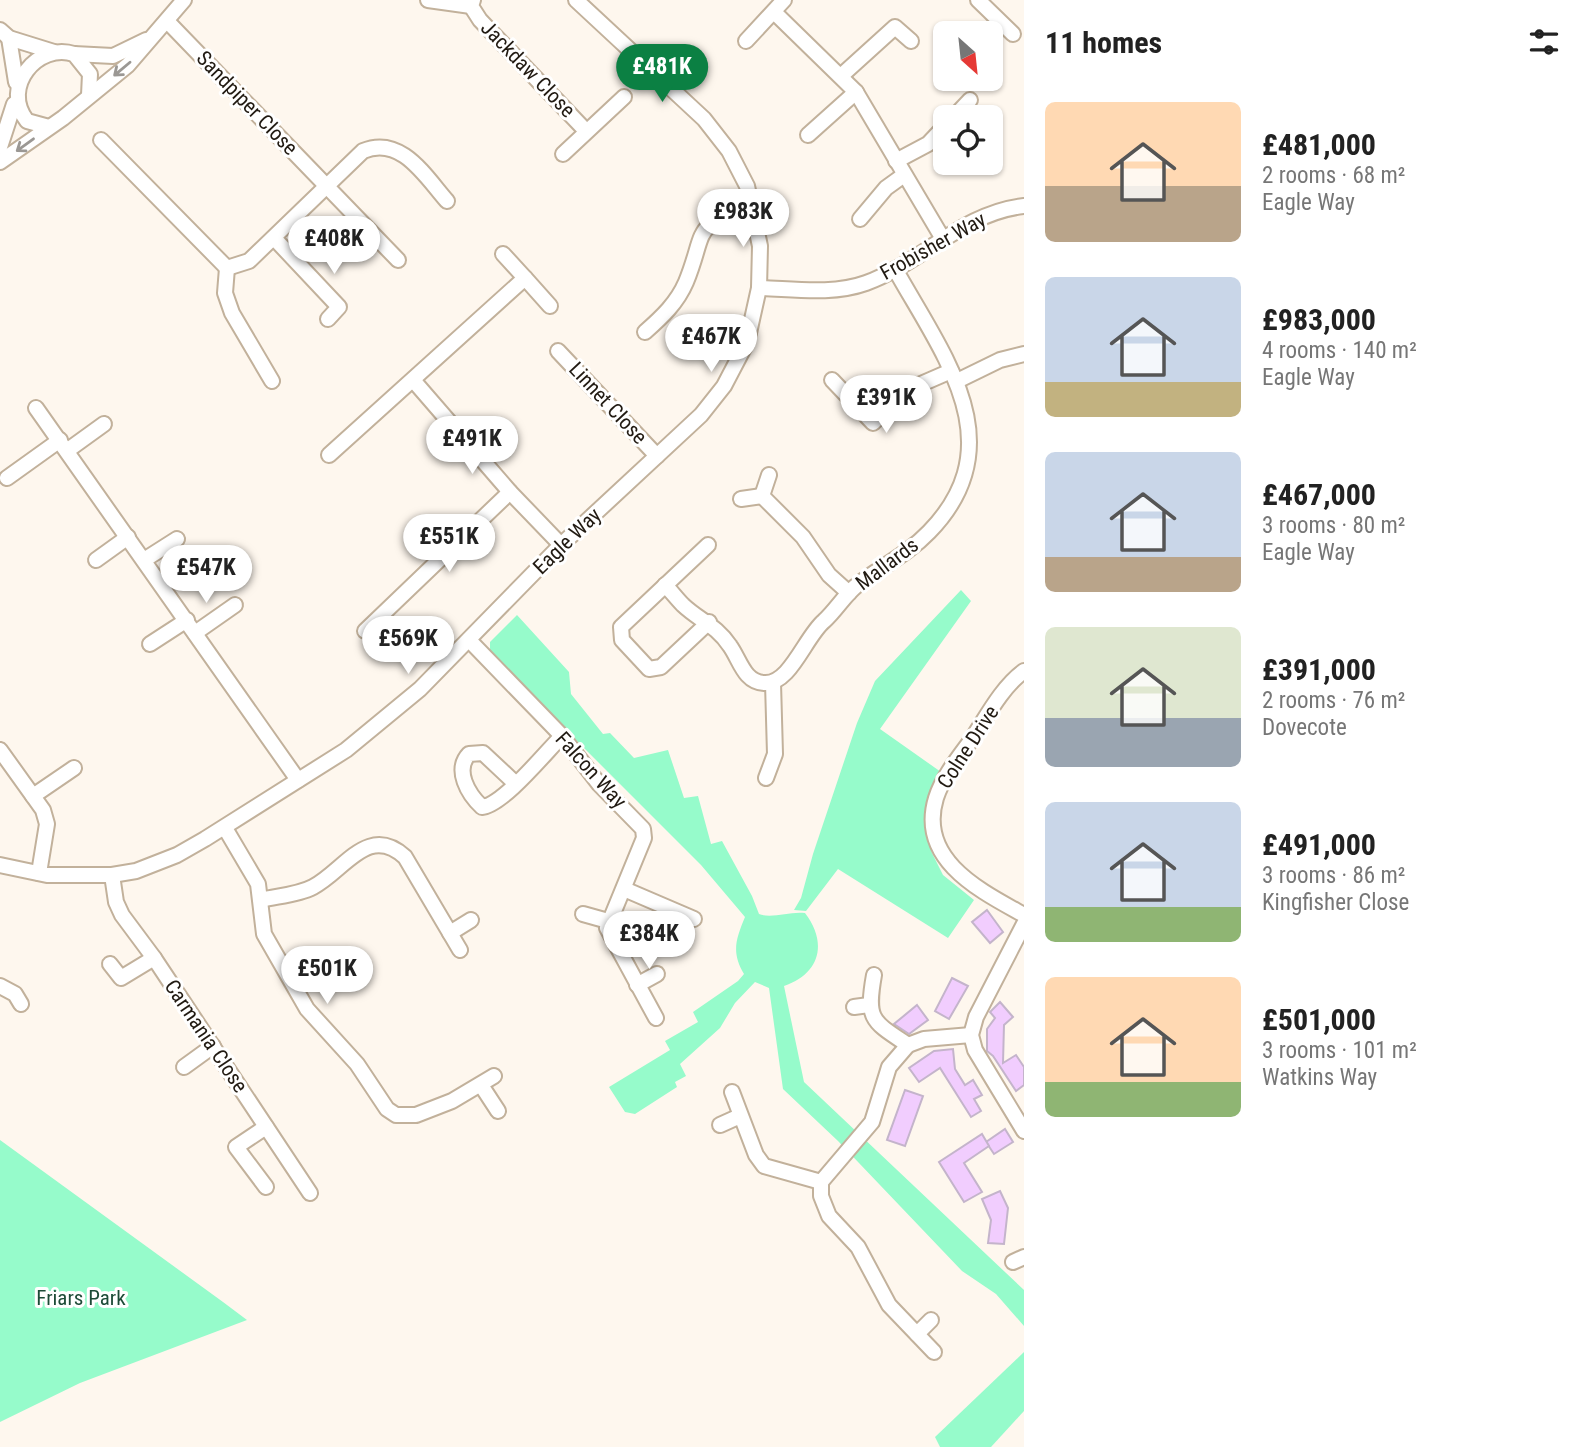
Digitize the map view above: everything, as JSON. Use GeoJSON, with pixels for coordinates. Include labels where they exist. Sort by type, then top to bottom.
{"type":"FeatureCollection","features":[{"type":"Feature","properties":{"kind":"street"},"geometry":{"type":"LineString","coordinates":[[0,162],[77,107],[128,65],[184,0]]}},
{"type":"Feature","properties":{"kind":"street","name":"Jackdaw Close"},"geometry":{"type":"LineString","coordinates":[[428,0],[472,3],[480,20],[586,131]]}},
{"type":"Feature","properties":{"kind":"street","name":"Eagle Way"},"geometry":{"type":"LineString","coordinates":[[0,864],[39,873],[112,875],[136,871],[177,855],[225,828],[346,750],[379,724],[469,640],[561,545],[701,415],[733,373],[750,334],[760,288],[761,254],[753,209],[735,162],[712,129],[576,0]]}},
{"type":"Feature","properties":{"kind":"street"},"geometry":{"type":"LineString","coordinates":[[746,41],[784,0]]}},
{"type":"Feature","properties":{"kind":"street"},"geometry":{"type":"LineString","coordinates":[[978,0],[1013,34]]}},
{"type":"Feature","properties":{"kind":"street"},"geometry":{"type":"LineString","coordinates":[[774,12],[842,75],[856,92],[943,239]]}},
{"type":"Feature","properties":{"kind":"street","name":"Sandpiper Close"},"geometry":{"type":"LineString","coordinates":[[167,21],[398,260]]}},
{"type":"Feature","properties":{"kind":"street"},"geometry":{"type":"LineString","coordinates":[[842,75],[895,27],[911,41]]}},
{"type":"Feature","properties":{"kind":"street"},"geometry":{"type":"LineString","coordinates":[[4,34],[54,52],[74,54],[113,55],[150,38]]}},
{"type":"Feature","properties":{"kind":"street"},"geometry":{"type":"LineString","coordinates":[[0,147],[14,104],[16,82],[4,34]]}},
{"type":"Feature","properties":{"kind":"street"},"geometry":{"type":"LineString","coordinates":[[16,82],[32,64],[54,52]]}},
{"type":"Feature","properties":{"kind":"street"},"geometry":{"type":"LineString","coordinates":[[74,54],[90,75],[89,95]]}},
{"type":"Feature","properties":{"kind":"street"},"geometry":{"type":"LineString","coordinates":[[808,135],[856,92]]}},
{"type":"Feature","properties":{"kind":"street","name":"Jackdaw Close"},"geometry":{"type":"LineString","coordinates":[[563,154],[624,97]]}},
{"type":"Feature","properties":{"kind":"street"},"geometry":{"type":"LineString","coordinates":[[965,105],[970,100]]}},
{"type":"Feature","properties":{"kind":"street"},"geometry":{"type":"LineString","coordinates":[[14,104],[27,121],[49,127]]}},
{"type":"Feature","properties":{"kind":"street"},"geometry":{"type":"LineString","coordinates":[[895,161],[933,139]]}},
{"type":"Feature","properties":{"kind":"street"},"geometry":{"type":"LineString","coordinates":[[101,140],[227,268],[225,293],[232,313],[272,381]]}},
{"type":"Feature","properties":{"kind":"street"},"geometry":{"type":"LineString","coordinates":[[227,268],[249,261],[363,151],[376,146],[388,146],[402,152],[447,201]]}},
{"type":"Feature","properties":{"kind":"street"},"geometry":{"type":"LineString","coordinates":[[860,219],[886,188],[904,175]]}},
{"type":"Feature","properties":{"kind":"street","name":"Frobisher Way"},"geometry":{"type":"LineString","coordinates":[[760,288],[832,291],[865,284],[943,239],[997,212],[1024,206]]}},
{"type":"Feature","properties":{"kind":"street"},"geometry":{"type":"LineString","coordinates":[[645,332],[665,314],[681,292],[698,241],[709,225],[718,219],[753,209]]}},
{"type":"Feature","properties":{"kind":"street"},"geometry":{"type":"LineString","coordinates":[[274,238],[339,307],[328,319]]}},
{"type":"Feature","properties":{"kind":"street"},"geometry":{"type":"LineString","coordinates":[[503,254],[550,306]]}},
{"type":"Feature","properties":{"kind":"street","name":"Mallards"},"geometry":{"type":"LineString","coordinates":[[773,683],[787,674],[807,640],[839,608],[849,593],[908,552],[940,520],[954,501],[963,482],[968,440],[965,406],[954,376],[895,269]]}},
{"type":"Feature","properties":{"kind":"street"},"geometry":{"type":"LineString","coordinates":[[329,456],[525,278]]}},
{"type":"Feature","properties":{"kind":"street","name":"Linnet Close"},"geometry":{"type":"LineString","coordinates":[[558,351],[657,456]]}},
{"type":"Feature","properties":{"kind":"street"},"geometry":{"type":"LineString","coordinates":[[832,380],[873,423],[905,391],[1024,354]]}},
{"type":"Feature","properties":{"kind":"street"},"geometry":{"type":"LineString","coordinates":[[413,380],[510,492],[561,545]]}},
{"type":"Feature","properties":{"kind":"street"},"geometry":{"type":"LineString","coordinates":[[36,408],[298,780]]}},
{"type":"Feature","properties":{"kind":"street"},"geometry":{"type":"LineString","coordinates":[[7,478],[104,424]]}},
{"type":"Feature","properties":{"kind":"street"},"geometry":{"type":"LineString","coordinates":[[762,496],[769,475]]}},
{"type":"Feature","properties":{"kind":"street"},"geometry":{"type":"LineString","coordinates":[[365,631],[510,492]]}},
{"type":"Feature","properties":{"kind":"street"},"geometry":{"type":"LineString","coordinates":[[762,496],[803,537],[829,575],[849,593]]}},
{"type":"Feature","properties":{"kind":"street"},"geometry":{"type":"LineString","coordinates":[[741,499],[762,496]]}},
{"type":"Feature","properties":{"kind":"street"},"geometry":{"type":"LineString","coordinates":[[96,560],[128,537]]}},
{"type":"Feature","properties":{"kind":"street"},"geometry":{"type":"LineString","coordinates":[[145,560],[177,539]]}},
{"type":"Feature","properties":{"kind":"street"},"geometry":{"type":"LineString","coordinates":[[708,545],[621,627],[622,640],[649,669],[661,667],[709,622]]}},
{"type":"Feature","properties":{"kind":"street"},"geometry":{"type":"LineString","coordinates":[[665,585],[684,606],[709,622],[730,645],[747,676],[755,682],[773,683],[775,754],[766,778]]}},
{"type":"Feature","properties":{"kind":"street"},"geometry":{"type":"LineString","coordinates":[[150,644],[236,606]]}},
{"type":"Feature","properties":{"kind":"street","name":"Falcon Way"},"geometry":{"type":"LineString","coordinates":[[469,640],[562,736],[599,784],[643,829],[644,838],[625,889],[608,921]]}},
{"type":"Feature","properties":{"kind":"street","name":"Colne Drive"},"geometry":{"type":"LineString","coordinates":[[1024,671],[1006,689],[945,778],[935,799],[934,829],[939,845],[955,872],[978,889],[1024,915]]}},
{"type":"Feature","properties":{"kind":"street"},"geometry":{"type":"LineString","coordinates":[[515,783],[562,736]]}},
{"type":"Feature","properties":{"kind":"street"},"geometry":{"type":"LineString","coordinates":[[0,750],[43,810],[47,824],[39,873]]}},
{"type":"Feature","properties":{"kind":"street"},"geometry":{"type":"LineString","coordinates":[[33,796],[74,768]]}},
{"type":"Feature","properties":{"kind":"street"},"geometry":{"type":"LineString","coordinates":[[225,828],[258,884],[264,933],[307,1009],[352,1058],[387,1109],[396,1115],[416,1115],[481,1085],[494,1076]]}},
{"type":"Feature","properties":{"kind":"street"},"geometry":{"type":"LineString","coordinates":[[261,900],[309,889],[354,855],[382,845],[397,850],[405,858],[460,950]]}},
{"type":"Feature","properties":{"kind":"street","name":"Carmania Close"},"geometry":{"type":"LineString","coordinates":[[112,875],[116,902],[122,915],[154,958],[310,1193]]}},
{"type":"Feature","properties":{"kind":"street"},"geometry":{"type":"LineString","coordinates":[[625,889],[694,919]]}},
{"type":"Feature","properties":{"kind":"street"},"geometry":{"type":"LineString","coordinates":[[583,914],[608,921],[607,928],[612,942],[656,1018]]}},
{"type":"Feature","properties":{"kind":"street"},"geometry":{"type":"LineString","coordinates":[[450,933],[471,920]]}},
{"type":"Feature","properties":{"kind":"street"},"geometry":{"type":"LineString","coordinates":[[1024,924],[976,1017],[971,1035],[975,1050],[1024,1131]]}},
{"type":"Feature","properties":{"kind":"street"},"geometry":{"type":"LineString","coordinates":[[110,964],[121,978],[154,958]]}},
{"type":"Feature","properties":{"kind":"street"},"geometry":{"type":"LineString","coordinates":[[637,985],[657,974]]}},
{"type":"Feature","properties":{"kind":"street"},"geometry":{"type":"LineString","coordinates":[[874,975],[861,1006],[880,1026],[908,1045]]}},
{"type":"Feature","properties":{"kind":"street"},"geometry":{"type":"LineString","coordinates":[[0,986],[15,994],[21,1003]]}},
{"type":"Feature","properties":{"kind":"street"},"geometry":{"type":"LineString","coordinates":[[934,1352],[889,1305],[858,1247],[829,1216],[821,1196],[821,1182],[872,1122],[889,1067],[908,1045],[924,1039],[971,1035]]}},
{"type":"Feature","properties":{"kind":"street"},"geometry":{"type":"LineString","coordinates":[[184,1067],[212,1046]]}},
{"type":"Feature","properties":{"kind":"street"},"geometry":{"type":"LineString","coordinates":[[481,1085],[498,1111]]}},
{"type":"Feature","properties":{"kind":"street"},"geometry":{"type":"LineString","coordinates":[[732,1092],[756,1155],[764,1166],[821,1182]]}},
{"type":"Feature","properties":{"kind":"street"},"geometry":{"type":"LineString","coordinates":[[720,1125],[740,1116]]}},
{"type":"Feature","properties":{"kind":"street"},"geometry":{"type":"LineString","coordinates":[[266,1127],[236,1147],[266,1187]]}},
{"type":"Feature","properties":{"kind":"street"},"geometry":{"type":"LineString","coordinates":[[918,1334],[931,1320]]}},
{"type":"Feature","properties":{"kind":"green space"},"geometry":{"type":"Polygon","coordinates":[[[961,590],[971,601],[880,729],[941,772],[927,798],[925,827],[932,853],[943,875],[974,900],[948,938],[838,869],[806,911],[794,910],[801,898],[857,723],[875,681],[961,590]]]}},
{"type":"Feature","properties":{"kind":"green space"},"geometry":{"type":"Polygon","coordinates":[[[517,615],[569,672],[571,694],[603,734],[610,733],[634,758],[668,750],[684,798],[698,796],[711,844],[722,841],[759,914],[770,916],[805,913],[816,935],[817,956],[806,974],[784,986],[804,1082],[1024,1290],[1024,1326],[996,1294],[962,1271],[838,1141],[783,1089],[769,988],[755,982],[735,1003],[720,1028],[680,1064],[686,1076],[675,1082],[677,1087],[635,1114],[625,1112],[609,1087],[670,1050],[665,1041],[698,1022],[693,1012],[744,974],[737,959],[736,945],[745,917],[701,865],[494,658],[490,651],[490,642],[517,615]]]}},
{"type":"Feature","properties":{"kind":"green space","name":"Friars Park"},"geometry":{"type":"Polygon","coordinates":[[[0,1140],[247,1320],[80,1383],[0,1422],[0,1140]]]}},
{"type":"Feature","properties":{"kind":"green space"},"geometry":{"type":"Polygon","coordinates":[[[1024,1352],[1024,1411],[991,1447],[940,1447],[935,1437],[1024,1352]]]}},
{"type":"Feature","properties":{"kind":"building"},"geometry":{"type":"Polygon","coordinates":[[[987,910],[1003,932],[990,943],[972,922],[987,910]]]}},
{"type":"Feature","properties":{"kind":"building"},"geometry":{"type":"Polygon","coordinates":[[[952,978],[968,986],[949,1019],[935,1011],[952,978]]]}},
{"type":"Feature","properties":{"kind":"building"},"geometry":{"type":"Polygon","coordinates":[[[1000,1002],[1013,1017],[1004,1025],[1003,1063],[1016,1055],[1024,1067],[1024,1085],[1016,1091],[987,1051],[987,1029],[995,1018],[990,1012],[1000,1002]]]}},
{"type":"Feature","properties":{"kind":"building"},"geometry":{"type":"Polygon","coordinates":[[[917,1005],[928,1020],[909,1034],[894,1024],[917,1005]]]}},
{"type":"Feature","properties":{"kind":"building"},"geometry":{"type":"Polygon","coordinates":[[[953,1049],[955,1069],[965,1085],[973,1080],[982,1095],[974,1099],[981,1111],[971,1117],[940,1068],[919,1082],[909,1068],[934,1051],[953,1049]]]}},
{"type":"Feature","properties":{"kind":"building"},"geometry":{"type":"Polygon","coordinates":[[[905,1090],[923,1096],[905,1146],[887,1140],[905,1090]]]}},
{"type":"Feature","properties":{"kind":"building"},"geometry":{"type":"Polygon","coordinates":[[[1005,1129],[1013,1142],[994,1154],[986,1142],[1005,1129]]]}},
{"type":"Feature","properties":{"kind":"building"},"geometry":{"type":"Polygon","coordinates":[[[982,1134],[989,1146],[964,1163],[982,1192],[964,1202],[939,1162],[982,1134]]]}},
{"type":"Feature","properties":{"kind":"building"},"geometry":{"type":"Polygon","coordinates":[[[1000,1191],[1008,1208],[1004,1244],[988,1243],[991,1220],[982,1199],[1000,1191]]]}}]}
